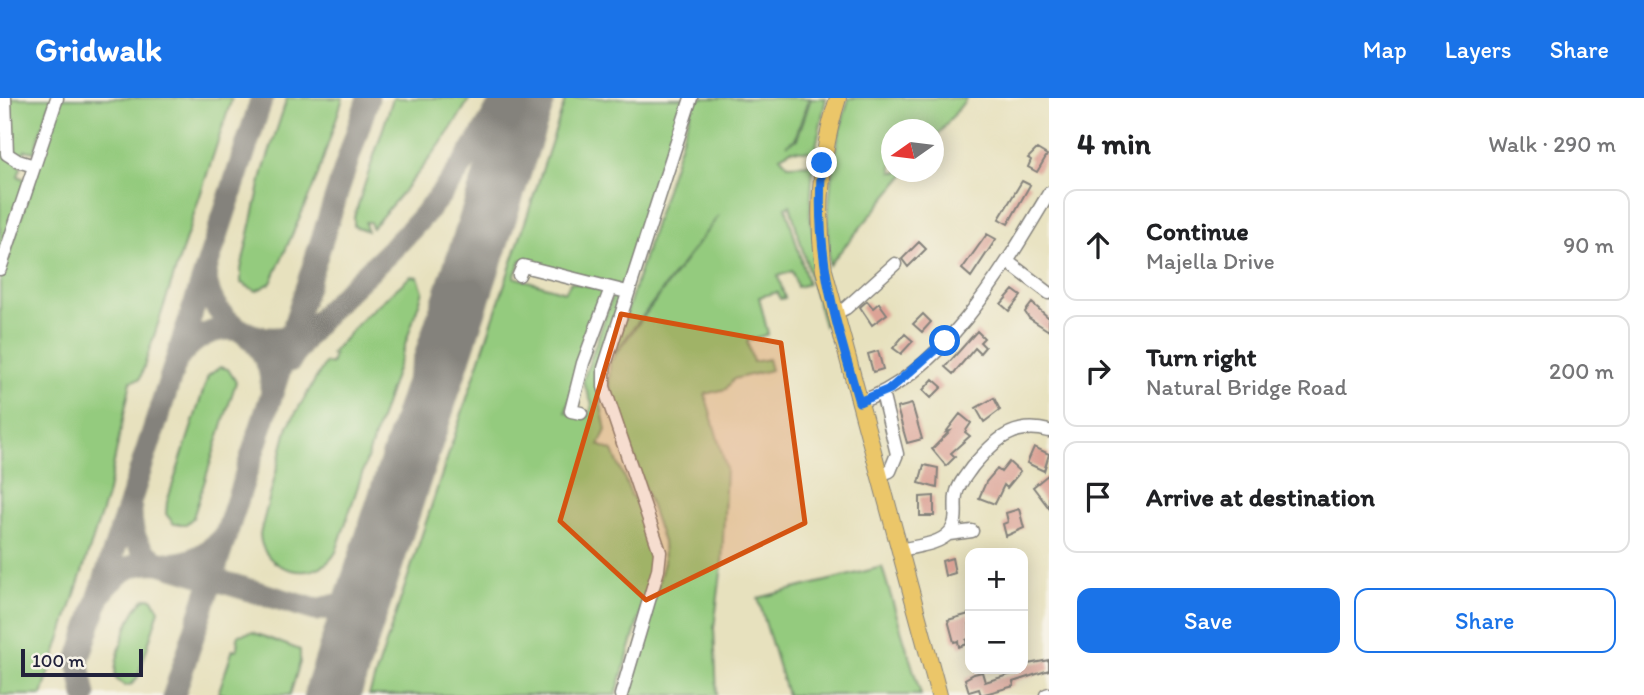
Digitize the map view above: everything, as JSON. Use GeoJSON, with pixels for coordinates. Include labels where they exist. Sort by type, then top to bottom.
{"type":"FeatureCollection","features":[{"type":"Feature","properties":{"kind":"main road"},"geometry":{"type":"LineString","coordinates":[[838,98],[822,163],[819,201],[824,270],[939,695]]}},
{"type":"Feature","properties":{"kind":"street"},"geometry":{"type":"LineString","coordinates":[[5,98],[7,154],[18,162],[34,166]]}},
{"type":"Feature","properties":{"kind":"street"},"geometry":{"type":"LineString","coordinates":[[0,269],[57,98]]}},
{"type":"Feature","properties":{"kind":"street"},"geometry":{"type":"LineString","coordinates":[[621,695],[658,570],[660,552],[604,387],[604,368],[691,98]]}},
{"type":"Feature","properties":{"kind":"street"},"geometry":{"type":"LineString","coordinates":[[859,402],[882,393],[919,367],[945,341],[1008,262],[1049,193]]}},
{"type":"Feature","properties":{"kind":"street"},"geometry":{"type":"LineString","coordinates":[[1008,262],[1049,293]]}},
{"type":"Feature","properties":{"kind":"street"},"geometry":{"type":"LineString","coordinates":[[834,314],[846,308],[894,264]]}},
{"type":"Feature","properties":{"kind":"street"},"geometry":{"type":"LineString","coordinates":[[519,275],[523,266],[627,292]]}},
{"type":"Feature","properties":{"kind":"street"},"geometry":{"type":"LineString","coordinates":[[581,414],[571,411],[583,363],[611,288]]}},
{"type":"Feature","properties":{"kind":"street"},"geometry":{"type":"LineString","coordinates":[[879,475],[890,471],[897,454],[882,393]]}},
{"type":"Feature","properties":{"kind":"street"},"geometry":{"type":"LineString","coordinates":[[949,534],[955,524],[956,493],[962,480],[995,440],[1014,430],[1030,428],[1049,431]]}},
{"type":"Feature","properties":{"kind":"street"},"geometry":{"type":"LineString","coordinates":[[900,550],[933,542],[949,534],[972,531]]}},
{"type":"Feature","properties":{"kind":"highlighted area"},"geometry":{"type":"Polygon","coordinates":[[[621,314],[781,343],[805,523],[646,600],[560,521],[621,314]]]}},
{"type":"Feature","properties":{"kind":"green space"},"geometry":{"type":"Polygon","coordinates":[[[9,98],[52,98],[34,152],[25,150],[22,158],[11,149],[9,98]]]}},
{"type":"Feature","properties":{"kind":"green space"},"geometry":{"type":"Polygon","coordinates":[[[60,98],[232,98],[140,379],[131,381],[107,496],[42,695],[0,695],[0,282],[60,98]]]}},
{"type":"Feature","properties":{"kind":"green space"},"geometry":{"type":"Polygon","coordinates":[[[287,98],[343,98],[317,178],[271,283],[256,291],[241,283],[241,269],[263,172],[287,98]]]}},
{"type":"Feature","properties":{"kind":"green space"},"geometry":{"type":"Polygon","coordinates":[[[393,98],[470,98],[437,149],[399,197],[372,228],[370,222],[365,222],[367,231],[354,226],[354,217],[393,98]]]}},
{"type":"Feature","properties":{"kind":"green space"},"geometry":{"type":"Polygon","coordinates":[[[566,98],[686,98],[625,284],[620,287],[521,260],[514,277],[565,292],[571,282],[606,290],[566,412],[583,418],[590,414],[592,404],[583,381],[613,294],[621,295],[596,380],[606,430],[599,445],[613,451],[632,497],[638,499],[655,552],[653,571],[616,695],[369,695],[566,98]]]}},
{"type":"Feature","properties":{"kind":"green space"},"geometry":{"type":"Polygon","coordinates":[[[695,98],[809,98],[795,139],[786,145],[797,139],[811,98],[826,98],[815,152],[791,150],[780,156],[788,165],[813,164],[810,215],[828,319],[824,326],[790,205],[786,207],[808,284],[797,287],[792,271],[778,276],[785,298],[780,299],[778,292],[759,297],[768,334],[747,341],[753,362],[768,359],[771,370],[734,379],[726,389],[705,394],[726,467],[722,565],[714,628],[717,695],[626,695],[664,562],[663,542],[609,383],[610,362],[719,215],[613,355],[695,98]]]}},
{"type":"Feature","properties":{"kind":"green space"},"geometry":{"type":"Polygon","coordinates":[[[849,98],[967,98],[944,127],[944,119],[881,119],[881,182],[899,182],[829,265],[831,180],[849,98]]]}},
{"type":"Feature","properties":{"kind":"green space"},"geometry":{"type":"Polygon","coordinates":[[[0,139],[21,168],[18,176],[26,180],[0,257],[0,139]]]}},
{"type":"Feature","properties":{"kind":"green space"},"geometry":{"type":"Polygon","coordinates":[[[411,276],[418,277],[423,291],[336,552],[328,562],[317,569],[304,571],[280,566],[270,558],[263,547],[260,534],[288,426],[325,363],[331,364],[334,355],[331,354],[364,317],[411,276]]]}},
{"type":"Feature","properties":{"kind":"green space"},"geometry":{"type":"Polygon","coordinates":[[[220,367],[228,369],[236,382],[193,518],[186,524],[174,524],[166,514],[167,502],[208,376],[220,367]]]}},
{"type":"Feature","properties":{"kind":"green space"},"geometry":{"type":"Polygon","coordinates":[[[882,567],[921,695],[787,695],[758,598],[882,567]]]}},
{"type":"Feature","properties":{"kind":"green space"},"geometry":{"type":"Polygon","coordinates":[[[147,598],[153,599],[159,610],[138,677],[132,684],[125,686],[116,679],[115,672],[120,649],[129,622],[141,602],[147,598]]]}},
{"type":"Feature","properties":{"kind":"green space"},"geometry":{"type":"Polygon","coordinates":[[[252,632],[300,650],[300,662],[290,695],[218,694],[233,649],[237,650],[238,635],[252,632]]]}},
{"type":"Feature","properties":{"kind":"building"},"geometry":{"type":"Polygon","coordinates":[[[1037,149],[1047,155],[1037,172],[1028,167],[1031,160],[1028,158],[1037,149]]]}},
{"type":"Feature","properties":{"kind":"building"},"geometry":{"type":"Polygon","coordinates":[[[1022,181],[1030,185],[1008,224],[999,219],[1022,181]]]}},
{"type":"Feature","properties":{"kind":"building"},"geometry":{"type":"Polygon","coordinates":[[[987,234],[996,239],[971,277],[962,269],[987,234]]]}},
{"type":"Feature","properties":{"kind":"building"},"geometry":{"type":"Polygon","coordinates":[[[919,242],[926,249],[908,267],[902,259],[919,242]]]}},
{"type":"Feature","properties":{"kind":"building"},"geometry":{"type":"Polygon","coordinates":[[[1013,290],[1021,296],[1009,311],[1001,304],[1013,290]]]}},
{"type":"Feature","properties":{"kind":"building"},"geometry":{"type":"Polygon","coordinates":[[[867,301],[873,308],[879,303],[887,314],[872,325],[860,307],[867,301]]]}},
{"type":"Feature","properties":{"kind":"building"},"geometry":{"type":"Polygon","coordinates":[[[1032,303],[1049,318],[1049,331],[1029,318],[1025,312],[1032,303]]]}},
{"type":"Feature","properties":{"kind":"building"},"geometry":{"type":"Polygon","coordinates":[[[923,314],[931,322],[922,332],[913,324],[923,314]]]}},
{"type":"Feature","properties":{"kind":"building"},"geometry":{"type":"Polygon","coordinates":[[[977,331],[984,338],[980,342],[985,347],[980,353],[975,348],[953,374],[945,367],[977,331]]]}},
{"type":"Feature","properties":{"kind":"building"},"geometry":{"type":"Polygon","coordinates":[[[905,334],[913,341],[901,354],[893,348],[905,334]]]}},
{"type":"Feature","properties":{"kind":"building"},"geometry":{"type":"Polygon","coordinates":[[[878,351],[883,369],[873,372],[868,354],[878,351]]]}},
{"type":"Feature","properties":{"kind":"building"},"geometry":{"type":"Polygon","coordinates":[[[933,379],[942,387],[931,398],[923,390],[933,379]]]}},
{"type":"Feature","properties":{"kind":"building"},"geometry":{"type":"Polygon","coordinates":[[[994,398],[1000,410],[984,422],[976,408],[994,398]]]}},
{"type":"Feature","properties":{"kind":"building"},"geometry":{"type":"Polygon","coordinates":[[[912,404],[922,439],[907,443],[897,408],[912,404]]]}},
{"type":"Feature","properties":{"kind":"building"},"geometry":{"type":"Polygon","coordinates":[[[960,414],[971,423],[965,432],[970,436],[951,453],[955,457],[946,466],[932,449],[950,431],[946,432],[960,414]]]}},
{"type":"Feature","properties":{"kind":"building"},"geometry":{"type":"Polygon","coordinates":[[[1034,447],[1049,454],[1044,471],[1027,463],[1034,447]]]}},
{"type":"Feature","properties":{"kind":"building"},"geometry":{"type":"Polygon","coordinates":[[[1009,462],[1020,472],[1007,488],[1004,485],[995,504],[979,498],[986,482],[997,469],[1001,472],[1009,462]]]}},
{"type":"Feature","properties":{"kind":"building"},"geometry":{"type":"Polygon","coordinates":[[[924,465],[938,468],[937,488],[919,483],[924,465]]]}},
{"type":"Feature","properties":{"kind":"building"},"geometry":{"type":"Polygon","coordinates":[[[1049,474],[1049,508],[1033,487],[1049,474]]]}},
{"type":"Feature","properties":{"kind":"building"},"geometry":{"type":"Polygon","coordinates":[[[934,496],[934,516],[920,516],[920,497],[934,496]]]}},
{"type":"Feature","properties":{"kind":"building"},"geometry":{"type":"Polygon","coordinates":[[[1019,509],[1024,528],[1006,536],[1003,524],[1008,522],[1006,513],[1019,509]]]}},
{"type":"Feature","properties":{"kind":"building"},"geometry":{"type":"Polygon","coordinates":[[[952,558],[955,573],[945,576],[942,561],[952,558]]]}},
{"type":"Feature","properties":{"kind":"building"},"geometry":{"type":"Polygon","coordinates":[[[965,615],[965,645],[959,647],[958,641],[954,642],[948,620],[965,615]]]}},
{"type":"Feature","properties":{"kind":"building"},"geometry":{"type":"Polygon","coordinates":[[[1049,660],[1049,670],[1013,682],[1014,686],[981,695],[979,689],[969,692],[965,679],[974,674],[983,674],[985,682],[1012,674],[1028,674],[1028,664],[1049,660]]]}},
{"type":"Feature","properties":{"kind":"taxiway"},"geometry":{"type":"LineString","coordinates":[[85,695],[78,661],[262,98]]}},
{"type":"Feature","properties":{"kind":"taxiway"},"geometry":{"type":"LineString","coordinates":[[174,695],[368,98]]}},
{"type":"Feature","properties":{"kind":"taxiway"},"geometry":{"type":"LineString","coordinates":[[290,361],[325,314],[395,246],[441,194],[468,157],[503,98]]}},
{"type":"Feature","properties":{"kind":"taxiway"},"geometry":{"type":"LineString","coordinates":[[206,272],[208,289],[214,304],[224,317],[237,327],[252,335],[267,338],[284,337],[300,331]]}},
{"type":"Feature","properties":{"kind":"taxiway"},"geometry":{"type":"LineString","coordinates":[[178,358],[190,344],[213,331],[240,330],[263,354],[271,378],[271,387]]}},
{"type":"Feature","properties":{"kind":"taxiway"},"geometry":{"type":"LineString","coordinates":[[131,510],[133,531],[140,546],[150,557],[163,562],[177,563],[193,559],[223,537]]}},
{"type":"Feature","properties":{"kind":"taxiway"},"geometry":{"type":"LineString","coordinates":[[104,590],[128,568],[160,563],[316,610],[342,604],[354,595],[373,568]]}},
{"type":"Feature","properties":{"kind":"runway"},"geometry":{"type":"LineString","coordinates":[[332,695],[527,98]]}},
{"type":"Feature","properties":{"kind":"route"},"geometry":{"type":"LineString","coordinates":[[822,163],[819,201],[824,270],[859,402],[890,389],[919,367],[945,341]]}}]}
